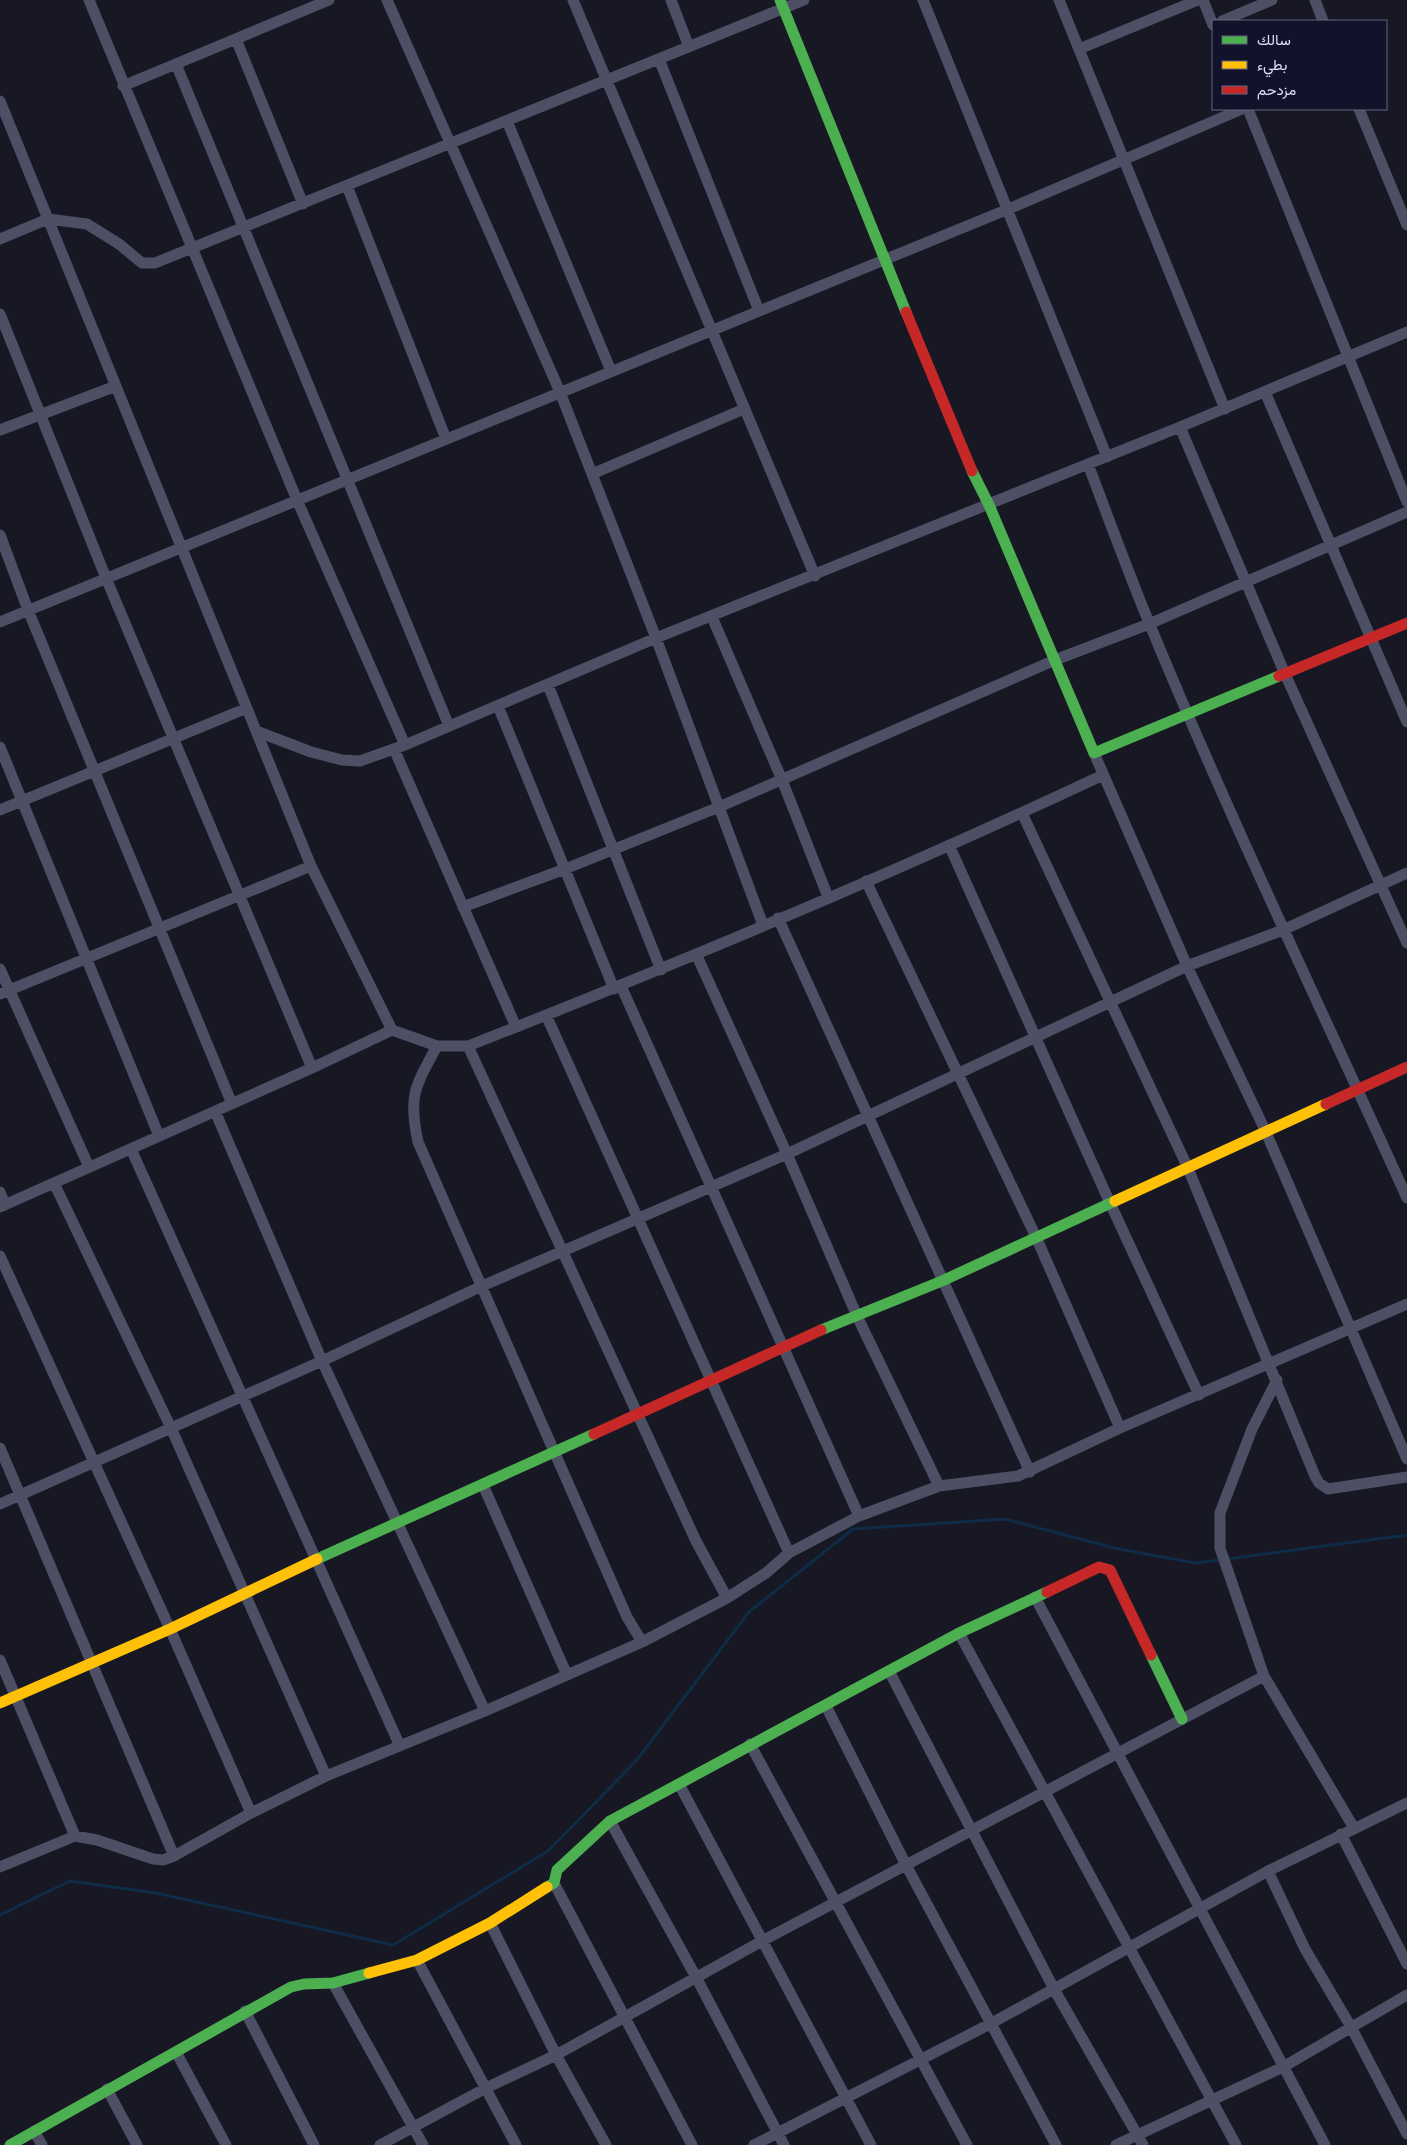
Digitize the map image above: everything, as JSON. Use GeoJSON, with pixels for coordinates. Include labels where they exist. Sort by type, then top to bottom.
{"type":"FeatureCollection","features":[{"type":"Feature","properties":{"kind":"street"},"geometry":{"type":"LineString","coordinates":[[89,0],[123,86],[399,747],[463,907],[516,1027]]}},
{"type":"Feature","properties":{"kind":"street"},"geometry":{"type":"LineString","coordinates":[[123,86],[329,0]]}},
{"type":"Feature","properties":{"kind":"street"},"geometry":{"type":"LineString","coordinates":[[388,0],[560,392],[656,638],[763,925]]}},
{"type":"Feature","properties":{"kind":"street"},"geometry":{"type":"LineString","coordinates":[[573,0],[605,81],[815,576]]}},
{"type":"Feature","properties":{"kind":"street"},"geometry":{"type":"LineString","coordinates":[[671,0],[689,47]]}},
{"type":"Feature","properties":{"kind":"street"},"geometry":{"type":"LineString","coordinates":[[0,239],[48,219],[87,224],[119,244],[142,263],[155,263],[689,47],[782,4],[804,0]]}},
{"type":"Feature","properties":{"kind":"street"},"geometry":{"type":"LineString","coordinates":[[923,0],[1107,457]]}},
{"type":"Feature","properties":{"kind":"street"},"geometry":{"type":"LineString","coordinates":[[1059,0],[1225,408]]}},
{"type":"Feature","properties":{"kind":"street"},"geometry":{"type":"LineString","coordinates":[[1079,49],[1198,0]]}},
{"type":"Feature","properties":{"kind":"street"},"geometry":{"type":"LineString","coordinates":[[1203,0],[1212,22]]}},
{"type":"Feature","properties":{"kind":"street"},"geometry":{"type":"LineString","coordinates":[[1224,20],[1272,0]]}},
{"type":"Feature","properties":{"kind":"street"},"geometry":{"type":"LineString","coordinates":[[1315,0],[1323,20]]}},
{"type":"Feature","properties":{"kind":"street"},"geometry":{"type":"LineString","coordinates":[[782,4],[967,462],[989,505],[1186,966],[1265,1130],[1407,1459]]}},
{"type":"Feature","properties":{"kind":"street"},"geometry":{"type":"LineString","coordinates":[[236,39],[303,204]]}},
{"type":"Feature","properties":{"kind":"street"},"geometry":{"type":"LineString","coordinates":[[659,59],[759,311]]}},
{"type":"Feature","properties":{"kind":"street"},"geometry":{"type":"LineString","coordinates":[[176,64],[449,726]]}},
{"type":"Feature","properties":{"kind":"street"},"geometry":{"type":"LineString","coordinates":[[0,101],[311,866],[392,1030],[438,1046],[468,1046],[696,956],[778,918],[1022,813],[1103,775]]}},
{"type":"Feature","properties":{"kind":"street"},"geometry":{"type":"LineString","coordinates":[[0,622],[1006,210],[1240,110]]}},
{"type":"Feature","properties":{"kind":"street"},"geometry":{"type":"LineString","coordinates":[[1248,110],[1350,357],[1407,502]]}},
{"type":"Feature","properties":{"kind":"street"},"geometry":{"type":"LineString","coordinates":[[1359,110],[1407,225]]}},
{"type":"Feature","properties":{"kind":"street"},"geometry":{"type":"LineString","coordinates":[[507,122],[611,371]]}},
{"type":"Feature","properties":{"kind":"street"},"geometry":{"type":"LineString","coordinates":[[347,186],[446,439]]}},
{"type":"Feature","properties":{"kind":"street"},"geometry":{"type":"LineString","coordinates":[[0,314],[106,578],[312,1068]]}},
{"type":"Feature","properties":{"kind":"street"},"geometry":{"type":"LineString","coordinates":[[256,731],[311,752],[342,760],[360,761],[498,706],[656,638],[815,576],[1180,428],[1407,332]]}},
{"type":"Feature","properties":{"kind":"street"},"geometry":{"type":"LineString","coordinates":[[0,430],[116,386]]}},
{"type":"Feature","properties":{"kind":"street"},"geometry":{"type":"LineString","coordinates":[[1265,392],[1407,722]]}},
{"type":"Feature","properties":{"kind":"street"},"geometry":{"type":"LineString","coordinates":[[592,474],[744,409]]}},
{"type":"Feature","properties":{"kind":"street"},"geometry":{"type":"LineString","coordinates":[[1180,428],[1285,674],[1407,943]]}},
{"type":"Feature","properties":{"kind":"street"},"geometry":{"type":"LineString","coordinates":[[1088,464],[1149,624],[1187,713],[1283,930],[1406,1192]]}},
{"type":"Feature","properties":{"kind":"street"},"geometry":{"type":"LineString","coordinates":[[463,907],[565,869],[719,807],[1055,660],[1149,624],[1407,512]]}},
{"type":"Feature","properties":{"kind":"street"},"geometry":{"type":"LineString","coordinates":[[0,534],[28,610],[232,1104]]}},
{"type":"Feature","properties":{"kind":"street"},"geometry":{"type":"LineString","coordinates":[[712,617],[782,780],[828,897]]}},
{"type":"Feature","properties":{"kind":"street"},"geometry":{"type":"LineString","coordinates":[[1094,753],[1187,713],[1407,624]]}},
{"type":"Feature","properties":{"kind":"street"},"geometry":{"type":"LineString","coordinates":[[548,684],[661,970]]}},
{"type":"Feature","properties":{"kind":"street"},"geometry":{"type":"LineString","coordinates":[[498,706],[565,869],[617,987],[712,1186],[859,1516]]}},
{"type":"Feature","properties":{"kind":"street"},"geometry":{"type":"LineString","coordinates":[[0,810],[247,708]]}},
{"type":"Feature","properties":{"kind":"street"},"geometry":{"type":"LineString","coordinates":[[0,747],[159,1136]]}},
{"type":"Feature","properties":{"kind":"street"},"geometry":{"type":"LineString","coordinates":[[1022,813],[1109,1002],[1188,1166],[1319,1483],[1328,1489],[1407,1477]]}},
{"type":"Feature","properties":{"kind":"street"},"geometry":{"type":"LineString","coordinates":[[948,845],[1199,1395]]}},
{"type":"Feature","properties":{"kind":"street"},"geometry":{"type":"LineString","coordinates":[[4,992],[311,866]]}},
{"type":"Feature","properties":{"kind":"street"},"geometry":{"type":"LineString","coordinates":[[0,1504],[322,1361],[482,1286],[787,1154],[1186,966],[1283,930],[1407,872]]}},
{"type":"Feature","properties":{"kind":"street"},"geometry":{"type":"LineString","coordinates":[[866,881],[1036,1237],[1120,1428]]}},
{"type":"Feature","properties":{"kind":"street"},"geometry":{"type":"LineString","coordinates":[[778,918],[1030,1472]]}},
{"type":"Feature","properties":{"kind":"street"},"geometry":{"type":"LineString","coordinates":[[696,956],[787,1154],[857,1316],[939,1486]]}},
{"type":"Feature","properties":{"kind":"street"},"geometry":{"type":"LineString","coordinates":[[0,969],[4,992],[89,1167]]}},
{"type":"Feature","properties":{"kind":"street"},"geometry":{"type":"LineString","coordinates":[[546,1016],[789,1554]]}},
{"type":"Feature","properties":{"kind":"street"},"geometry":{"type":"LineString","coordinates":[[0,1192],[3,1206],[312,1068],[392,1030]]}},
{"type":"Feature","properties":{"kind":"street"},"geometry":{"type":"LineString","coordinates":[[438,1046],[416,1085],[412,1113],[418,1142],[627,1616],[642,1642]]}},
{"type":"Feature","properties":{"kind":"street"},"geometry":{"type":"LineString","coordinates":[[468,1046],[696,1541],[727,1598]]}},
{"type":"Feature","properties":{"kind":"street"},"geometry":{"type":"LineString","coordinates":[[0,1703],[90,1662],[170,1629],[398,1521],[484,1485],[784,1346],[942,1281],[1265,1130],[1407,1067]]}},
{"type":"Feature","properties":{"kind":"street"},"geometry":{"type":"LineString","coordinates":[[215,1111],[322,1361],[485,1711]]}},
{"type":"Feature","properties":{"kind":"street"},"geometry":{"type":"LineString","coordinates":[[131,1149],[400,1746]]}},
{"type":"Feature","properties":{"kind":"street"},"geometry":{"type":"LineString","coordinates":[[54,1183],[171,1428],[326,1776]]}},
{"type":"Feature","properties":{"kind":"street"},"geometry":{"type":"LineString","coordinates":[[0,1256],[170,1629],[251,1813]]}},
{"type":"Feature","properties":{"kind":"street"},"geometry":{"type":"LineString","coordinates":[[0,1867],[75,1836],[98,1840],[153,1860],[163,1860],[174,1856],[251,1813],[326,1776],[485,1711],[642,1642],[727,1598],[766,1573],[789,1554],[859,1516],[939,1486],[1018,1476],[1030,1472],[1120,1428],[1407,1304]]}},
{"type":"Feature","properties":{"kind":"street"},"geometry":{"type":"LineString","coordinates":[[1276,1380],[1252,1429],[1220,1513],[1220,1548],[1264,1676],[1354,1828]]}},
{"type":"Feature","properties":{"kind":"street"},"geometry":{"type":"LineString","coordinates":[[0,1448],[174,1856]]}},
{"type":"Feature","properties":{"kind":"street"},"geometry":{"type":"LineString","coordinates":[[484,1485],[567,1675]]}},
{"type":"Feature","properties":{"kind":"street"},"geometry":{"type":"LineString","coordinates":[[10,2145],[245,2011],[291,1987],[333,1982],[417,1960],[490,1923],[554,1883],[558,1870],[610,1822],[750,1744],[826,1706],[959,1633],[1099,1567],[1110,1570],[1182,1719]]}},
{"type":"Feature","properties":{"kind":"street"},"geometry":{"type":"LineString","coordinates":[[1035,1597],[1325,2145]]}},
{"type":"Feature","properties":{"kind":"street"},"geometry":{"type":"LineString","coordinates":[[959,1633],[1236,2145]]}},
{"type":"Feature","properties":{"kind":"street"},"geometry":{"type":"LineString","coordinates":[[0,1660],[75,1836]]}},
{"type":"Feature","properties":{"kind":"street"},"geometry":{"type":"LineString","coordinates":[[889,1671],[1054,1989],[1140,2140]]}},
{"type":"Feature","properties":{"kind":"street"},"geometry":{"type":"LineString","coordinates":[[380,2145],[486,2088],[556,2055],[625,2018],[696,1976],[1264,1676]]}},
{"type":"Feature","properties":{"kind":"street"},"geometry":{"type":"LineString","coordinates":[[826,1706],[906,1865],[1056,2145]]}},
{"type":"Feature","properties":{"kind":"street"},"geometry":{"type":"LineString","coordinates":[[750,1744],[919,2060],[967,2145]]}},
{"type":"Feature","properties":{"kind":"street"},"geometry":{"type":"LineString","coordinates":[[678,1784],[871,2145]]}},
{"type":"Feature","properties":{"kind":"street"},"geometry":{"type":"LineString","coordinates":[[754,2145],[845,2096],[990,2024],[1130,1948],[1198,1907],[1268,1870],[1407,1803]]}},
{"type":"Feature","properties":{"kind":"street"},"geometry":{"type":"LineString","coordinates":[[610,1822],[696,1976],[784,2145]]}},
{"type":"Feature","properties":{"kind":"street"},"geometry":{"type":"LineString","coordinates":[[1341,1834],[1407,1964]]}},
{"type":"Feature","properties":{"kind":"street"},"geometry":{"type":"LineString","coordinates":[[1268,1870],[1305,1949],[1351,2027],[1407,2134]]}},
{"type":"Feature","properties":{"kind":"street"},"geometry":{"type":"LineString","coordinates":[[554,1883],[692,2145]]}},
{"type":"Feature","properties":{"kind":"street"},"geometry":{"type":"LineString","coordinates":[[490,1923],[556,2055],[606,2145]]}},
{"type":"Feature","properties":{"kind":"street"},"geometry":{"type":"LineString","coordinates":[[417,1960],[516,2145]]}},
{"type":"Feature","properties":{"kind":"street"},"geometry":{"type":"LineString","coordinates":[[333,1982],[423,2145]]}},
{"type":"Feature","properties":{"kind":"street"},"geometry":{"type":"LineString","coordinates":[[1116,2145],[1140,2140],[1213,2100],[1283,2066],[1407,1995]]}},
{"type":"Feature","properties":{"kind":"street"},"geometry":{"type":"LineString","coordinates":[[245,2011],[314,2145]]}},
{"type":"Feature","properties":{"kind":"street"},"geometry":{"type":"LineString","coordinates":[[176,2052],[226,2145]]}},
{"type":"Feature","properties":{"kind":"street"},"geometry":{"type":"LineString","coordinates":[[107,2089],[136,2145]]}},
{"type":"Feature","properties":{"kind":"street"},"geometry":{"type":"LineString","coordinates":[[34,2131],[42,2145]]}},
{"type":"Feature","properties":{"kind":"waterway"},"geometry":{"type":"LineString","coordinates":[[0,1915],[70,1881],[156,1893],[393,1945],[548,1851],[636,1761],[749,1612],[853,1529],[1005,1519],[1114,1548],[1195,1563],[1220,1560]]}},
{"type":"Feature","properties":{"kind":"waterway"},"geometry":{"type":"LineString","coordinates":[[1227,1559],[1407,1535]]}},
{"type":"Feature","properties":{"kind":"traffic: fast"},"geometry":{"type":"LineString","coordinates":[[780,0],[906,312]]}},
{"type":"Feature","properties":{"kind":"traffic: fast"},"geometry":{"type":"LineString","coordinates":[[972,471],[989,505],[1094,753],[1279,676]]}},
{"type":"Feature","properties":{"kind":"traffic: fast"},"geometry":{"type":"LineString","coordinates":[[821,1330],[942,1281],[1115,1201]]}},
{"type":"Feature","properties":{"kind":"traffic: fast"},"geometry":{"type":"LineString","coordinates":[[317,1559],[594,1434]]}},
{"type":"Feature","properties":{"kind":"traffic: fast"},"geometry":{"type":"LineString","coordinates":[[547,1887],[554,1883],[557,1870],[610,1821],[959,1633],[1047,1592]]}},
{"type":"Feature","properties":{"kind":"traffic: fast"},"geometry":{"type":"LineString","coordinates":[[1151,1655],[1182,1719]]}},
{"type":"Feature","properties":{"kind":"traffic: fast"},"geometry":{"type":"LineString","coordinates":[[10,2145],[291,1987],[304,1984],[333,1983],[369,1973]]}},
{"type":"Feature","properties":{"kind":"traffic: slow"},"geometry":{"type":"LineString","coordinates":[[1115,1201],[1326,1104]]}},
{"type":"Feature","properties":{"kind":"traffic: slow"},"geometry":{"type":"LineString","coordinates":[[0,1703],[170,1629],[317,1559]]}},
{"type":"Feature","properties":{"kind":"traffic: slow"},"geometry":{"type":"LineString","coordinates":[[369,1973],[417,1960],[490,1923],[547,1887]]}},
{"type":"Feature","properties":{"kind":"traffic: jam"},"geometry":{"type":"LineString","coordinates":[[906,312],[972,471]]}},
{"type":"Feature","properties":{"kind":"traffic: jam"},"geometry":{"type":"LineString","coordinates":[[1279,676],[1407,623]]}},
{"type":"Feature","properties":{"kind":"traffic: jam"},"geometry":{"type":"LineString","coordinates":[[1326,1104],[1407,1067]]}},
{"type":"Feature","properties":{"kind":"traffic: jam"},"geometry":{"type":"LineString","coordinates":[[594,1434],[821,1330]]}},
{"type":"Feature","properties":{"kind":"traffic: jam"},"geometry":{"type":"LineString","coordinates":[[1047,1592],[1099,1567],[1110,1570],[1151,1655]]}}]}
